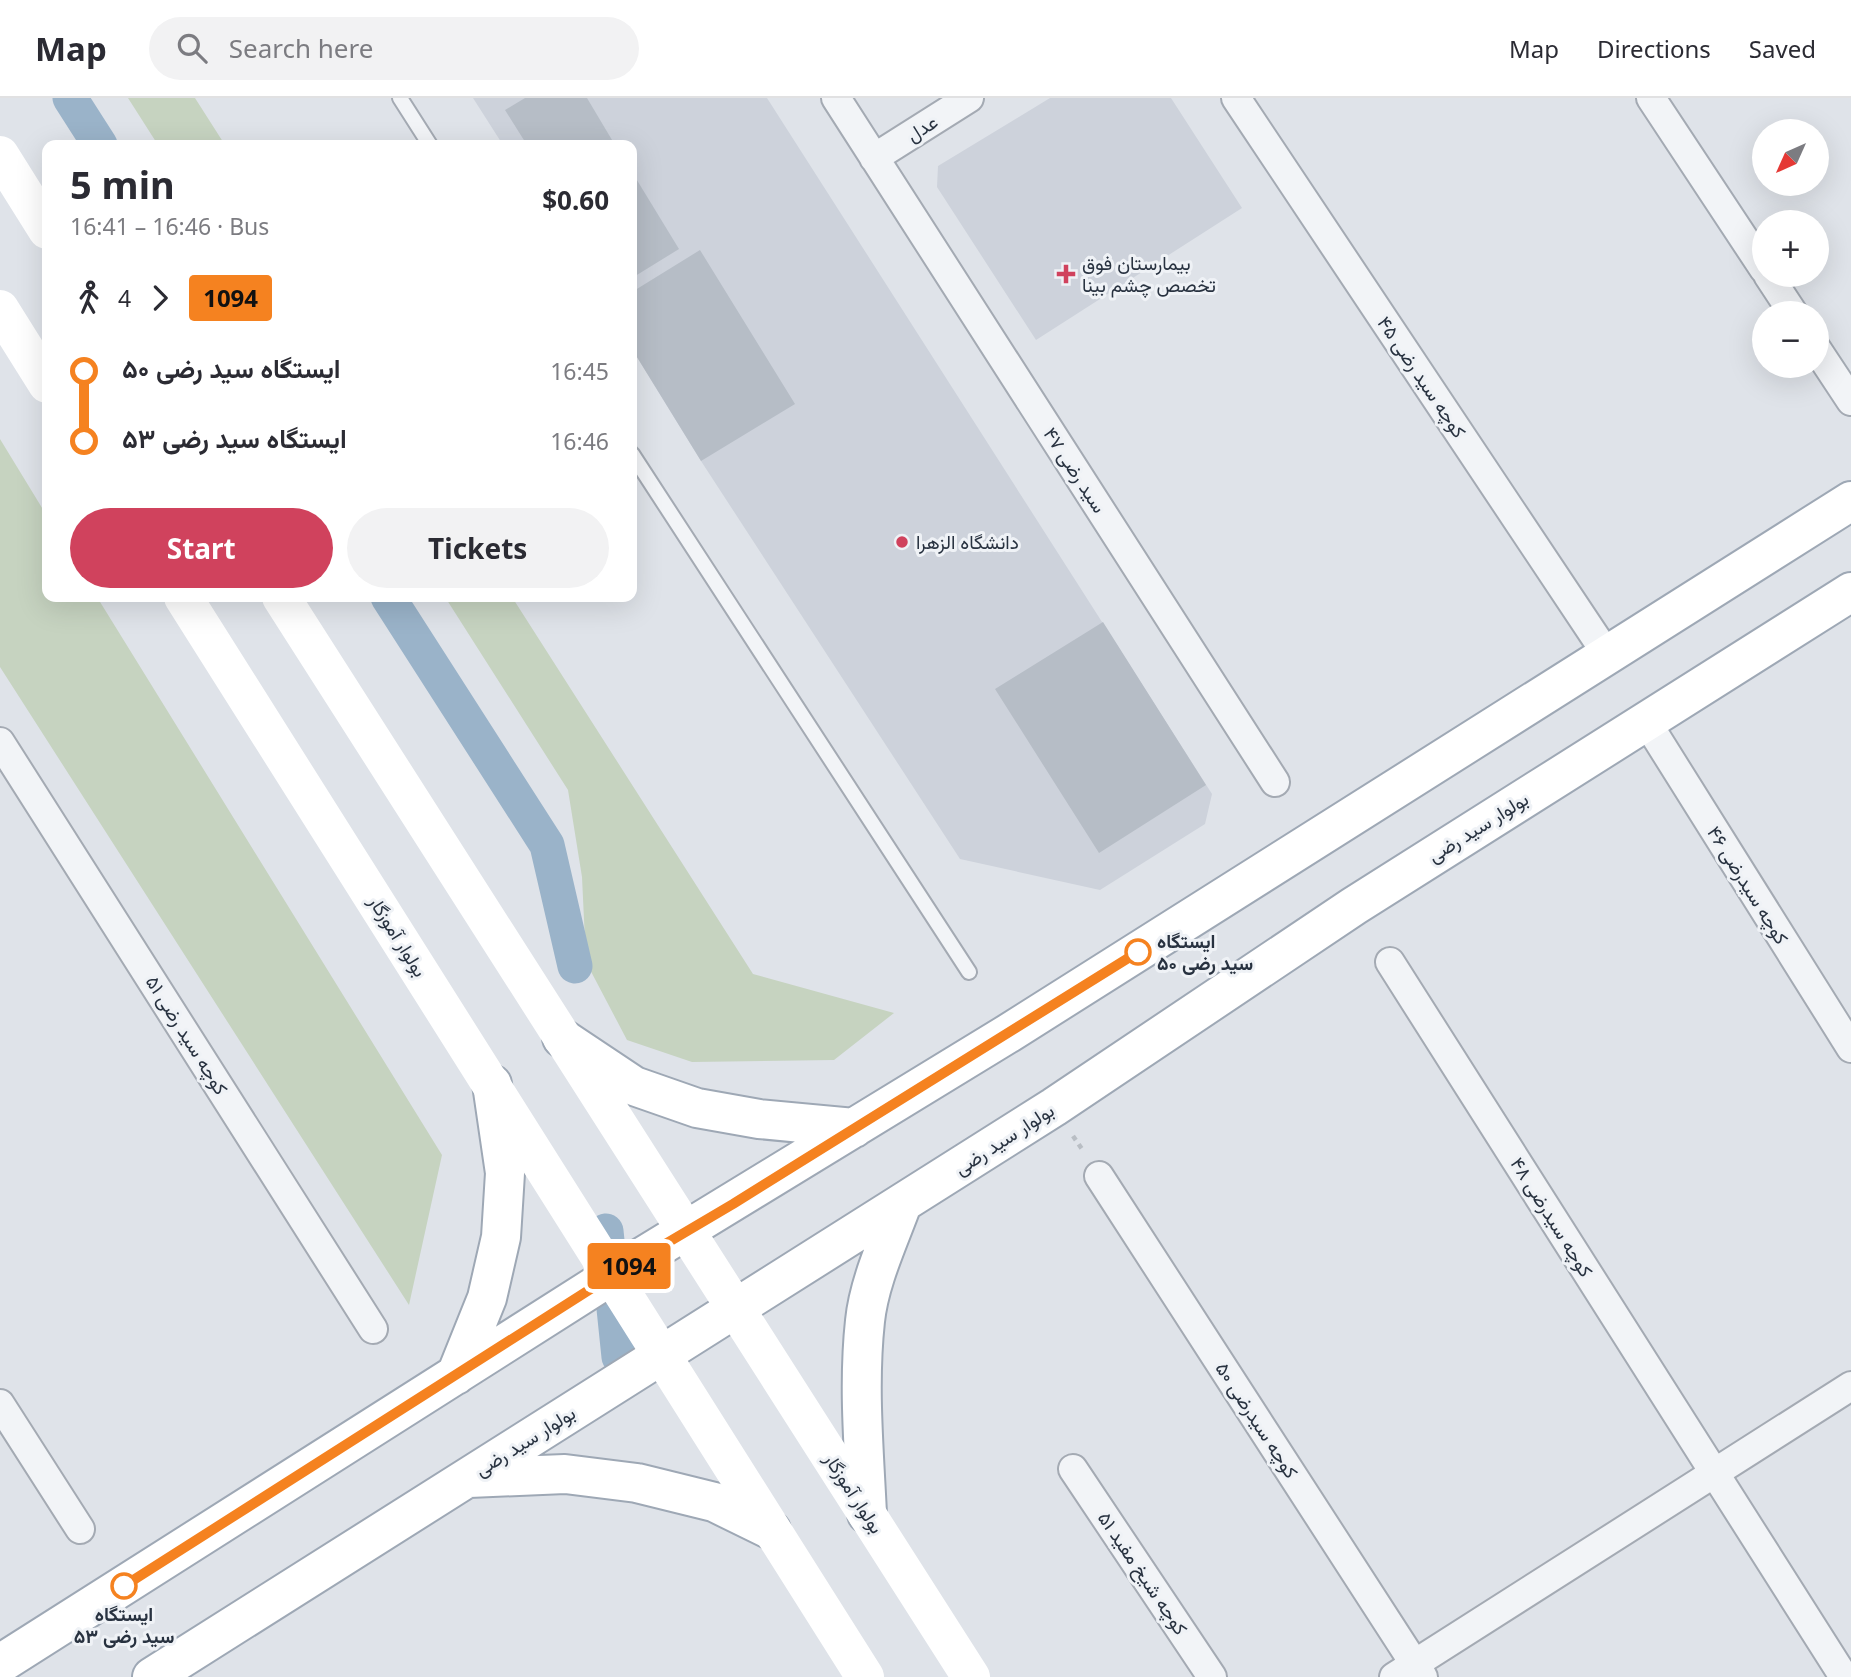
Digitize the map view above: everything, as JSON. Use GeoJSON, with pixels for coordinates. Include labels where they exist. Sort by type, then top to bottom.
{"type":"FeatureCollection","features":[{"type":"Feature","properties":{"kind":"main road"},"geometry":{"type":"LineString","coordinates":[[0,155],[42,222]]}},
{"type":"Feature","properties":{"kind":"main road"},"geometry":{"type":"LineString","coordinates":[[0,309],[42,376]]}},
{"type":"Feature","properties":{"kind":"main road"},"geometry":{"type":"LineString","coordinates":[[0,1664],[611,1276],[855,1128],[1608,656],[1851,500]]}},
{"type":"Feature","properties":{"kind":"main road","name":"بولوار سید رضی"},"geometry":{"type":"LineString","coordinates":[[152,1677],[1054,1107],[1354,906],[1851,592]]}},
{"type":"Feature","properties":{"kind":"main road","name":"بولوار آموزگار"},"geometry":{"type":"LineString","coordinates":[[186,602],[492,1084],[660,1357]]}},
{"type":"Feature","properties":{"kind":"main road"},"geometry":{"type":"LineString","coordinates":[[284,602],[687,1231]]}},
{"type":"Feature","properties":{"kind":"main road"},"geometry":{"type":"LineString","coordinates":[[562,1038],[634,1086],[697,1108],[759,1119],[855,1128]]}},
{"type":"Feature","properties":{"kind":"main road"},"geometry":{"type":"LineString","coordinates":[[456,1375],[487,1298],[501,1237],[505,1173],[492,1084]]}},
{"type":"Feature","properties":{"kind":"main road"},"geometry":{"type":"LineString","coordinates":[[867,1514],[862,1390],[865,1320],[877,1273],[902,1204]]}},
{"type":"Feature","properties":{"kind":"main road","name":"بولوار آموزگار"},"geometry":{"type":"LineString","coordinates":[[687,1231],[971,1677]]}},
{"type":"Feature","properties":{"kind":"main road"},"geometry":{"type":"LineString","coordinates":[[660,1357],[865,1677]]}},
{"type":"Feature","properties":{"kind":"main road"},"geometry":{"type":"LineString","coordinates":[[467,1478],[565,1474],[636,1483],[714,1503],[771,1530]]}},
{"type":"Feature","properties":{"kind":"street","name":"سید رضی ۴۷"},"geometry":{"type":"LineString","coordinates":[[836,98],[1275,782]]}},
{"type":"Feature","properties":{"kind":"street","name":"عدل"},"geometry":{"type":"LineString","coordinates":[[874,158],[969,98]]}},
{"type":"Feature","properties":{"kind":"street","name":"کوچه سید رضی ۴۵"},"geometry":{"type":"LineString","coordinates":[[1236,98],[1608,656]]}},
{"type":"Feature","properties":{"kind":"street"},"geometry":{"type":"LineString","coordinates":[[1651,98],[1752,251]]}},
{"type":"Feature","properties":{"kind":"street"},"geometry":{"type":"LineString","coordinates":[[1829,368],[1851,401]]}},
{"type":"Feature","properties":{"kind":"street","name":"کوچه سیدرضی ۴۶"},"geometry":{"type":"LineString","coordinates":[[1646,721],[1851,1048]]}},
{"type":"Feature","properties":{"kind":"street","name":"کوچه سید رضی ۵۱"},"geometry":{"type":"LineString","coordinates":[[0,742],[373,1329]]}},
{"type":"Feature","properties":{"kind":"street","name":"کوچه سیدرضی ۴۸"},"geometry":{"type":"LineString","coordinates":[[1390,962],[1844,1677]]}},
{"type":"Feature","properties":{"kind":"street","name":"کوچه سیدرضی ۵۰"},"geometry":{"type":"LineString","coordinates":[[1099,1176],[1410,1673]]}},
{"type":"Feature","properties":{"kind":"street"},"geometry":{"type":"LineString","coordinates":[[1410,1673],[1851,1386]]}},
{"type":"Feature","properties":{"kind":"street"},"geometry":{"type":"LineString","coordinates":[[0,1404],[80,1529]]}},
{"type":"Feature","properties":{"kind":"street","name":"کوچه شیخ مفید ۵۱"},"geometry":{"type":"LineString","coordinates":[[1073,1469],[1212,1677]]}},
{"type":"Feature","properties":{"kind":"lane"},"geometry":{"type":"LineString","coordinates":[[400,98],[427,140]]}},
{"type":"Feature","properties":{"kind":"lane"},"geometry":{"type":"LineString","coordinates":[[637,462],[969,972]]}},
{"type":"Feature","properties":{"kind":"path"},"geometry":{"type":"LineString","coordinates":[[1054,1107],[1099,1176]]}},
{"type":"Feature","properties":{"kind":"shaded area","name":"دانشگاه الزهرا"},"geometry":{"type":"Polygon","coordinates":[[[473,98],[767,98],[1212,794],[1205,824],[1100,890],[960,859],[701,461],[637,357],[637,140],[500,140],[473,98]]]}},
{"type":"Feature","properties":{"kind":"shaded area","name":"بیمارستان فوق تخصص چشم بینا"},"geometry":{"type":"Polygon","coordinates":[[[1050,98],[1171,98],[1242,208],[1036,340],[937,187],[938,166],[1050,98]]]}},
{"type":"Feature","properties":{"kind":"green space"},"geometry":{"type":"Polygon","coordinates":[[[128,98],[195,98],[222,140],[155,140],[128,98]]]}},
{"type":"Feature","properties":{"kind":"green space"},"geometry":{"type":"Polygon","coordinates":[[[0,439],[42,508],[42,602],[100,602],[442,1155],[409,1305],[0,667],[0,439]]]}},
{"type":"Feature","properties":{"kind":"green space"},"geometry":{"type":"Polygon","coordinates":[[[448,602],[515,602],[753,974],[894,1013],[834,1060],[692,1062],[627,1040],[586,962],[582,877],[568,790],[448,602]]]}},
{"type":"Feature","properties":{"kind":"building"},"geometry":{"type":"Polygon","coordinates":[[[525,98],[587,98],[612,140],[524,140],[505,110],[525,98]]]}},
{"type":"Feature","properties":{"kind":"building"},"geometry":{"type":"Polygon","coordinates":[[[637,180],[679,249],[637,275],[637,180]]]}},
{"type":"Feature","properties":{"kind":"building"},"geometry":{"type":"Polygon","coordinates":[[[700,250],[795,404],[701,461],[637,357],[637,289],[700,250]]]}},
{"type":"Feature","properties":{"kind":"building"},"geometry":{"type":"Polygon","coordinates":[[[1103,622],[1206,785],[1099,853],[995,689],[1103,622]]]}},
{"type":"Feature","properties":{"kind":"waterway"},"geometry":{"type":"LineString","coordinates":[[70,98],[97,140]]}},
{"type":"Feature","properties":{"kind":"waterway"},"geometry":{"type":"LineString","coordinates":[[391,602],[547,845],[575,966]]}},
{"type":"Feature","properties":{"kind":"waterway"},"geometry":{"type":"LineString","coordinates":[[606,1231],[619,1357]]}},
{"type":"Feature","properties":{"kind":"bus line","name":"1094"},"geometry":{"type":"LineString","coordinates":[[124,1586],[611,1276],[733,1204],[1138,952]]}},
{"type":"Feature","properties":{"kind":"place","name":"بیمارستان فوق تخصص چشم بینا"},"geometry":{"type":"Point","coordinates":[1066,274]}},
{"type":"Feature","properties":{"kind":"place","name":"دانشگاه الزهرا"},"geometry":{"type":"Point","coordinates":[902,542]}},
{"type":"Feature","properties":{"kind":"place","name":"ایستگاه سید رضی ۵۰"},"geometry":{"type":"Point","coordinates":[1138,952]}},
{"type":"Feature","properties":{"kind":"place","name":"ایستگاه سید رضی ۵۳"},"geometry":{"type":"Point","coordinates":[124,1586]}}]}
